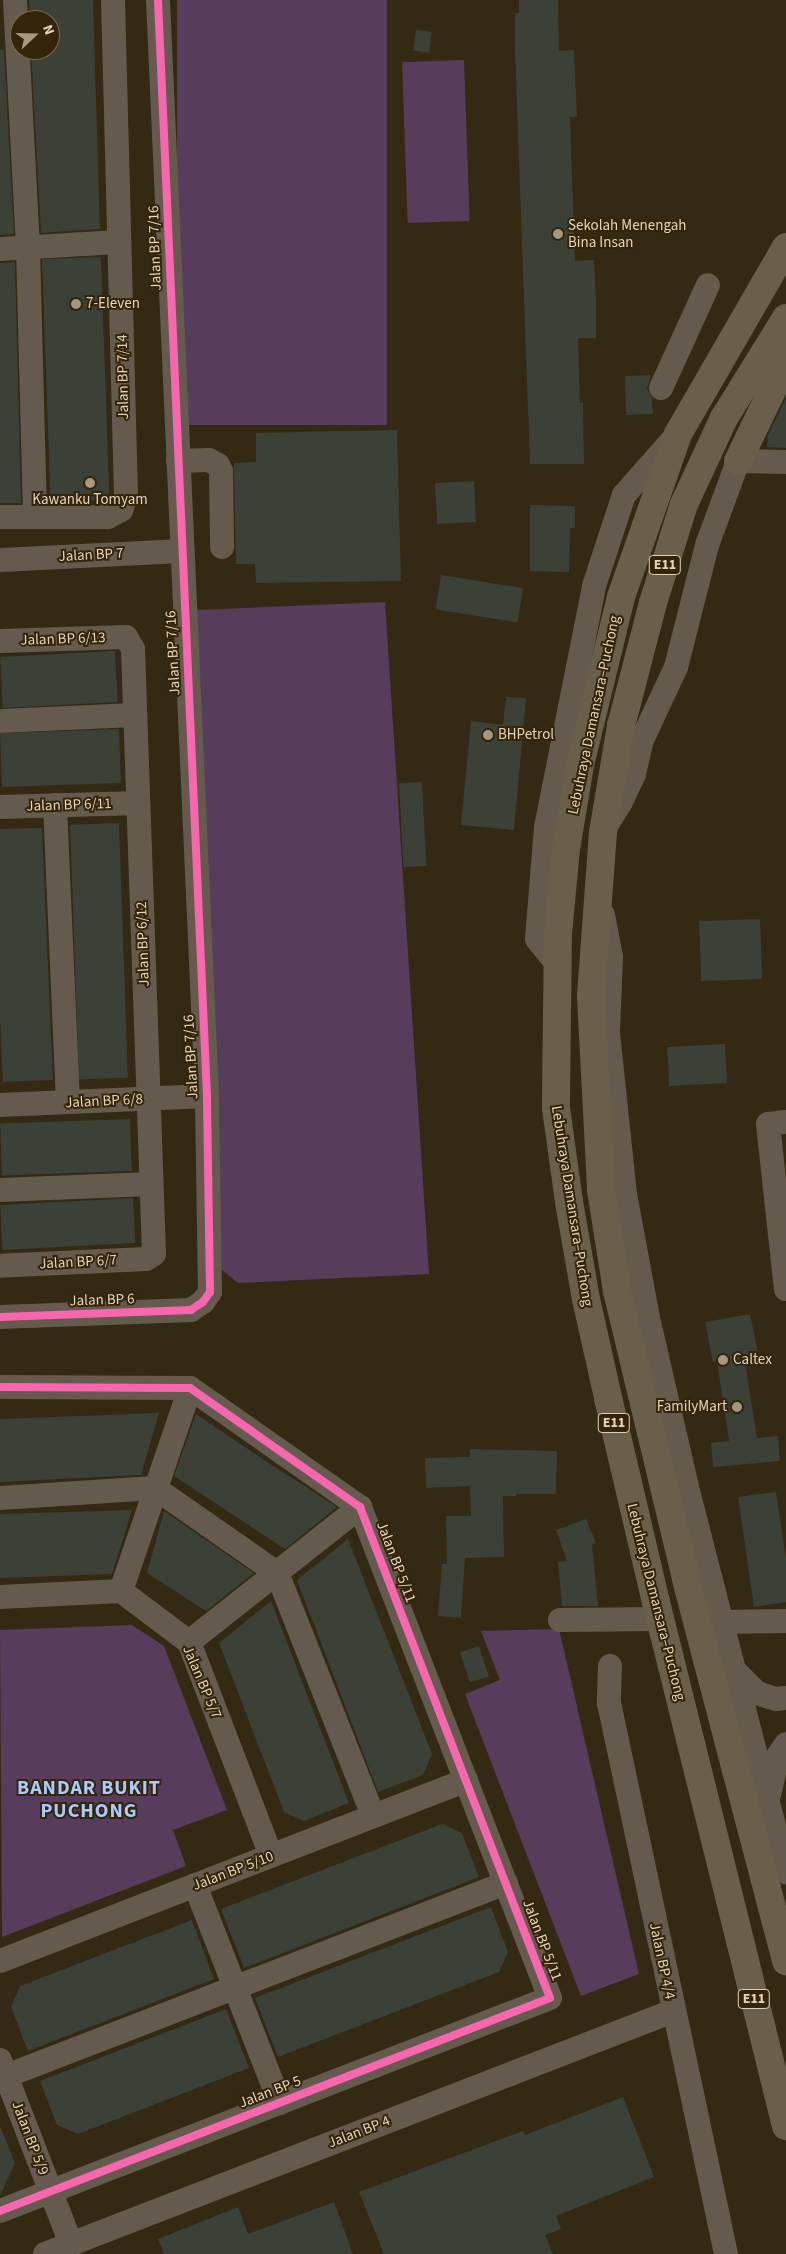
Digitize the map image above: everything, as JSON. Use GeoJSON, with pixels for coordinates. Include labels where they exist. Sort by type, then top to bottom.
{"type":"FeatureCollection","features":[{"type":"Feature","properties":{"kind":"highway","name":"Lebuhraya Damansara–Puchong"},"geometry":{"type":"LineString","coordinates":[[786,247],[678,434],[620,597],[580,765],[566,849],[558,965],[556,1108],[569,1202],[586,1299],[661,1620],[786,2126]]}},
{"type":"Feature","properties":{"kind":"highway","name":"Lebuhraya Damansara–Puchong"},"geometry":{"type":"LineString","coordinates":[[786,330],[724,418],[684,504],[653,603],[621,726],[603,832],[591,997],[600,1190],[617,1291],[692,1600],[786,1962]]}},
{"type":"Feature","properties":{"kind":"highway"},"geometry":{"type":"LineString","coordinates":[[738,461],[781,372],[786,330]]}},
{"type":"Feature","properties":{"kind":"street"},"geometry":{"type":"LineString","coordinates":[[15,0],[28,248],[35,517]]}},
{"type":"Feature","properties":{"kind":"street","name":"Jalan BP 7/14"},"geometry":{"type":"LineString","coordinates":[[0,517],[108,517],[121,510],[126,496],[113,0]]}},
{"type":"Feature","properties":{"kind":"street","name":"Jalan BP 7/16"},"geometry":{"type":"LineString","coordinates":[[158,0],[207,1096],[210,1292],[204,1302]]}},
{"type":"Feature","properties":{"kind":"street"},"geometry":{"type":"LineString","coordinates":[[0,249],[120,242]]}},
{"type":"Feature","properties":{"kind":"street"},"geometry":{"type":"LineString","coordinates":[[661,388],[708,285]]}},
{"type":"Feature","properties":{"kind":"street"},"geometry":{"type":"LineString","coordinates":[[178,461],[209,460],[218,464],[221,472],[222,547]]}},
{"type":"Feature","properties":{"kind":"street"},"geometry":{"type":"LineString","coordinates":[[603,832],[620,804],[634,774],[642,740],[676,667],[707,545],[738,461],[786,462]]}},
{"type":"Feature","properties":{"kind":"street","name":"Jalan BP 7"},"geometry":{"type":"LineString","coordinates":[[0,560],[182,551]]}},
{"type":"Feature","properties":{"kind":"street","name":"Jalan BP 6/13"},"geometry":{"type":"LineString","coordinates":[[0,641],[126,637]]}},
{"type":"Feature","properties":{"kind":"street","name":"Jalan BP 6/12"},"geometry":{"type":"LineString","coordinates":[[126,637],[133,649],[154,1254]]}},
{"type":"Feature","properties":{"kind":"street"},"geometry":{"type":"LineString","coordinates":[[0,720],[135,715]]}},
{"type":"Feature","properties":{"kind":"street","name":"Jalan BP 6/11"},"geometry":{"type":"LineString","coordinates":[[0,807],[138,803]]}},
{"type":"Feature","properties":{"kind":"street"},"geometry":{"type":"LineString","coordinates":[[55,805],[68,1102]]}},
{"type":"Feature","properties":{"kind":"street"},"geometry":{"type":"LineString","coordinates":[[599,890],[610,957],[608,1033],[625,1194],[650,1327],[687,1487],[786,1872]]}},
{"type":"Feature","properties":{"kind":"street","name":"Jalan BP 6/8"},"geometry":{"type":"LineString","coordinates":[[0,1105],[207,1096]]}},
{"type":"Feature","properties":{"kind":"street"},"geometry":{"type":"LineString","coordinates":[[786,1122],[768,1124],[786,1288]]}},
{"type":"Feature","properties":{"kind":"street"},"geometry":{"type":"LineString","coordinates":[[0,1190],[151,1184]]}},
{"type":"Feature","properties":{"kind":"street","name":"Jalan BP 6/7"},"geometry":{"type":"LineString","coordinates":[[0,1266],[146,1259],[154,1254]]}},
{"type":"Feature","properties":{"kind":"street","name":"Jalan BP 6"},"geometry":{"type":"LineString","coordinates":[[0,1317],[191,1310],[204,1302]]}},
{"type":"Feature","properties":{"kind":"street"},"geometry":{"type":"LineString","coordinates":[[0,1386],[190,1388],[121,1590],[0,1597]]}},
{"type":"Feature","properties":{"kind":"street","name":"Jalan BP 5/11"},"geometry":{"type":"LineString","coordinates":[[190,1388],[360,1508],[550,1998]]}},
{"type":"Feature","properties":{"kind":"street"},"geometry":{"type":"LineString","coordinates":[[0,1498],[155,1488],[276,1573],[373,1816]]}},
{"type":"Feature","properties":{"kind":"street"},"geometry":{"type":"LineString","coordinates":[[189,1642],[360,1508]]}},
{"type":"Feature","properties":{"kind":"street","name":"Jalan BP 5/7"},"geometry":{"type":"LineString","coordinates":[[121,1590],[189,1642],[271,1856]]}},
{"type":"Feature","properties":{"kind":"street"},"geometry":{"type":"LineString","coordinates":[[560,1620],[661,1620]]}},
{"type":"Feature","properties":{"kind":"street"},"geometry":{"type":"LineString","coordinates":[[723,1622],[786,1621]]}},
{"type":"Feature","properties":{"kind":"street","name":"Jalan BP 4/4"},"geometry":{"type":"LineString","coordinates":[[610,1666],[609,1703],[726,2254]]}},
{"type":"Feature","properties":{"kind":"street"},"geometry":{"type":"LineString","coordinates":[[735,1670],[757,1693],[776,1699],[786,1698]]}},
{"type":"Feature","properties":{"kind":"street"},"geometry":{"type":"LineString","coordinates":[[768,1802],[778,1756],[786,1744]]}},
{"type":"Feature","properties":{"kind":"street","name":"Jalan BP 5/10"},"geometry":{"type":"LineString","coordinates":[[0,1961],[466,1780]]}},
{"type":"Feature","properties":{"kind":"street"},"geometry":{"type":"LineString","coordinates":[[3,2068],[235,1987],[506,1882]]}},
{"type":"Feature","properties":{"kind":"street"},"geometry":{"type":"LineString","coordinates":[[195,1885],[280,2102]]}},
{"type":"Feature","properties":{"kind":"street","name":"Jalan BP 5"},"geometry":{"type":"LineString","coordinates":[[0,2211],[550,1998]]}},
{"type":"Feature","properties":{"kind":"street","name":"Jalan BP 4"},"geometry":{"type":"LineString","coordinates":[[44,2254],[673,2011]]}},
{"type":"Feature","properties":{"kind":"street","name":"Jalan BP 5/9"},"geometry":{"type":"LineString","coordinates":[[3,2068],[71,2244]]}},
{"type":"Feature","properties":{"kind":"shaded area"},"geometry":{"type":"Polygon","coordinates":[[[177,0],[387,0],[387,425],[177,425],[177,0]]]}},
{"type":"Feature","properties":{"kind":"shaded area"},"geometry":{"type":"Polygon","coordinates":[[[464,60],[470,221],[408,223],[402,62],[464,60]]]}},
{"type":"Feature","properties":{"kind":"shaded area"},"geometry":{"type":"Polygon","coordinates":[[[385,602],[429,1274],[238,1283],[217,1266],[197,610],[385,602]]]}},
{"type":"Feature","properties":{"kind":"shaded area"},"geometry":{"type":"Polygon","coordinates":[[[132,1625],[164,1646],[227,1810],[173,1830],[186,1866],[2,1937],[0,1630],[132,1625]]]}},
{"type":"Feature","properties":{"kind":"shaded area"},"geometry":{"type":"Polygon","coordinates":[[[559,1629],[639,1974],[581,1996],[465,1694],[500,1680],[481,1631],[559,1629]]]}},
{"type":"Feature","properties":{"kind":"building"},"geometry":{"type":"Polygon","coordinates":[[[29,0],[93,0],[100,229],[41,233],[32,60],[60,60],[60,10],[30,10],[29,0]]]}},
{"type":"Feature","properties":{"kind":"building"},"geometry":{"type":"Polygon","coordinates":[[[519,0],[558,0],[559,51],[574,50],[577,117],[570,117],[575,261],[594,260],[596,295],[596,338],[578,338],[580,403],[583,403],[584,464],[530,464],[515,52],[515,13],[519,13],[519,0]]]}},
{"type":"Feature","properties":{"kind":"building"},"geometry":{"type":"Polygon","coordinates":[[[416,30],[432,32],[429,53],[413,51],[416,30]]]}},
{"type":"Feature","properties":{"kind":"building"},"geometry":{"type":"Polygon","coordinates":[[[0,50],[4,50],[14,234],[0,235],[0,50]]]}},
{"type":"Feature","properties":{"kind":"building"},"geometry":{"type":"Polygon","coordinates":[[[101,257],[109,500],[51,502],[42,259],[101,257]]]}},
{"type":"Feature","properties":{"kind":"building"},"geometry":{"type":"Polygon","coordinates":[[[15,262],[21,503],[0,503],[0,263],[15,262]]]}},
{"type":"Feature","properties":{"kind":"building"},"geometry":{"type":"Polygon","coordinates":[[[651,375],[647,389],[652,398],[653,414],[626,415],[625,376],[651,375]]]}},
{"type":"Feature","properties":{"kind":"building"},"geometry":{"type":"Polygon","coordinates":[[[786,398],[786,448],[767,447],[768,435],[786,398]]]}},
{"type":"Feature","properties":{"kind":"building"},"geometry":{"type":"Polygon","coordinates":[[[397,430],[401,581],[256,583],[255,564],[236,564],[234,463],[256,462],[256,433],[397,430]]]}},
{"type":"Feature","properties":{"kind":"building"},"geometry":{"type":"Polygon","coordinates":[[[474,481],[476,522],[437,524],[435,483],[474,481]]]}},
{"type":"Feature","properties":{"kind":"building"},"geometry":{"type":"Polygon","coordinates":[[[530,505],[575,506],[575,528],[570,528],[569,572],[530,571],[530,505]]]}},
{"type":"Feature","properties":{"kind":"building"},"geometry":{"type":"Polygon","coordinates":[[[441,575],[523,588],[518,623],[436,610],[441,575]]]}},
{"type":"Feature","properties":{"kind":"building"},"geometry":{"type":"Polygon","coordinates":[[[115,651],[118,702],[3,708],[0,657],[115,651]]]}},
{"type":"Feature","properties":{"kind":"building"},"geometry":{"type":"Polygon","coordinates":[[[506,697],[526,698],[514,830],[461,825],[471,721],[503,725],[506,697]]]}},
{"type":"Feature","properties":{"kind":"building"},"geometry":{"type":"Polygon","coordinates":[[[119,729],[121,783],[2,787],[0,733],[119,729]]]}},
{"type":"Feature","properties":{"kind":"building"},"geometry":{"type":"Polygon","coordinates":[[[422,782],[426,866],[403,867],[399,783],[422,782]]]}},
{"type":"Feature","properties":{"kind":"building"},"geometry":{"type":"Polygon","coordinates":[[[119,823],[128,1078],[79,1080],[70,825],[119,823]]]}},
{"type":"Feature","properties":{"kind":"building"},"geometry":{"type":"Polygon","coordinates":[[[42,828],[53,1080],[3,1082],[0,1020],[0,829],[42,828]]]}},
{"type":"Feature","properties":{"kind":"building"},"geometry":{"type":"Polygon","coordinates":[[[760,919],[762,979],[701,981],[699,921],[760,919]]]}},
{"type":"Feature","properties":{"kind":"building"},"geometry":{"type":"Polygon","coordinates":[[[725,1044],[727,1083],[669,1086],[667,1047],[725,1044]]]}},
{"type":"Feature","properties":{"kind":"building"},"geometry":{"type":"Polygon","coordinates":[[[130,1119],[132,1171],[2,1176],[0,1124],[130,1119]]]}},
{"type":"Feature","properties":{"kind":"building"},"geometry":{"type":"Polygon","coordinates":[[[133,1198],[135,1243],[3,1250],[0,1205],[133,1198]]]}},
{"type":"Feature","properties":{"kind":"building"},"geometry":{"type":"Polygon","coordinates":[[[750,1314],[758,1353],[744,1356],[757,1438],[778,1436],[780,1461],[713,1467],[711,1443],[729,1441],[717,1361],[713,1362],[705,1322],[750,1314]]]}},
{"type":"Feature","properties":{"kind":"building"},"geometry":{"type":"Polygon","coordinates":[[[159,1413],[141,1475],[0,1482],[0,1419],[159,1413]]]}},
{"type":"Feature","properties":{"kind":"building"},"geometry":{"type":"Polygon","coordinates":[[[196,1414],[337,1507],[285,1549],[174,1476],[196,1414]]]}},
{"type":"Feature","properties":{"kind":"building"},"geometry":{"type":"Polygon","coordinates":[[[470,1449],[557,1451],[556,1494],[516,1494],[516,1496],[503,1496],[504,1557],[465,1558],[461,1618],[438,1616],[442,1564],[447,1564],[446,1516],[471,1516],[470,1486],[426,1488],[425,1458],[470,1457],[470,1449]]]}},
{"type":"Feature","properties":{"kind":"building"},"geometry":{"type":"Polygon","coordinates":[[[776,1492],[786,1559],[786,1602],[754,1607],[738,1497],[776,1492]]]}},
{"type":"Feature","properties":{"kind":"building"},"geometry":{"type":"Polygon","coordinates":[[[132,1510],[112,1574],[0,1578],[0,1514],[132,1510]]]}},
{"type":"Feature","properties":{"kind":"building"},"geometry":{"type":"Polygon","coordinates":[[[164,1511],[254,1573],[206,1611],[147,1573],[164,1511]]]}},
{"type":"Feature","properties":{"kind":"building"},"geometry":{"type":"Polygon","coordinates":[[[586,1519],[596,1543],[592,1545],[598,1606],[562,1606],[558,1562],[567,1561],[556,1530],[586,1519]]]}},
{"type":"Feature","properties":{"kind":"building"},"geometry":{"type":"Polygon","coordinates":[[[348,1539],[432,1754],[423,1775],[378,1792],[297,1580],[348,1539]]]}},
{"type":"Feature","properties":{"kind":"building"},"geometry":{"type":"Polygon","coordinates":[[[271,1601],[349,1803],[304,1821],[284,1812],[219,1643],[271,1601]]]}},
{"type":"Feature","properties":{"kind":"building"},"geometry":{"type":"Polygon","coordinates":[[[479,1646],[489,1676],[470,1683],[460,1652],[479,1646]]]}},
{"type":"Feature","properties":{"kind":"building"},"geometry":{"type":"Polygon","coordinates":[[[442,1824],[462,1833],[479,1877],[244,1968],[221,1909],[442,1824]]]}},
{"type":"Feature","properties":{"kind":"building"},"geometry":{"type":"Polygon","coordinates":[[[491,1907],[508,1952],[499,1972],[278,2057],[255,1998],[491,1907]]]}},
{"type":"Feature","properties":{"kind":"building"},"geometry":{"type":"Polygon","coordinates":[[[192,1920],[214,1979],[28,2051],[11,2007],[20,1986],[192,1920]]]}},
{"type":"Feature","properties":{"kind":"building"},"geometry":{"type":"Polygon","coordinates":[[[226,2009],[249,2068],[78,2134],[57,2125],[40,2081],[226,2009]]]}},
{"type":"Feature","properties":{"kind":"building"},"geometry":{"type":"Polygon","coordinates":[[[623,2097],[654,2177],[556,2216],[561,2229],[545,2235],[553,2254],[384,2254],[359,2192],[523,2131],[525,2135],[623,2097]]]}},
{"type":"Feature","properties":{"kind":"building"},"geometry":{"type":"Polygon","coordinates":[[[0,2126],[15,2163],[0,2196],[0,2126]]]}},
{"type":"Feature","properties":{"kind":"building"},"geometry":{"type":"Polygon","coordinates":[[[334,2202],[353,2254],[164,2254],[158,2239],[238,2207],[248,2234],[334,2202]]]}},
{"type":"Feature","properties":{"kind":"cycle path"},"geometry":{"type":"LineString","coordinates":[[0,1317],[191,1310],[203,1302],[210,1292],[207,1096],[158,0]]}},
{"type":"Feature","properties":{"kind":"cycle path"},"geometry":{"type":"LineString","coordinates":[[0,1387],[190,1388],[360,1507],[550,1998],[0,2211]]}},
{"type":"Feature","properties":{"kind":"place","name":"Sekolah Menengah Bina Insan"},"geometry":{"type":"Point","coordinates":[558,234]}},
{"type":"Feature","properties":{"kind":"place","name":"7-Eleven"},"geometry":{"type":"Point","coordinates":[76,304]}},
{"type":"Feature","properties":{"kind":"place","name":"Kawanku Tomyam"},"geometry":{"type":"Point","coordinates":[90,483]}},
{"type":"Feature","properties":{"kind":"place","name":"BHPetrol"},"geometry":{"type":"Point","coordinates":[488,735]}},
{"type":"Feature","properties":{"kind":"place","name":"Caltex"},"geometry":{"type":"Point","coordinates":[723,1360]}},
{"type":"Feature","properties":{"kind":"place","name":"FamilyMart"},"geometry":{"type":"Point","coordinates":[737,1407]}},
{"type":"Feature","properties":{"kind":"district","name":"BANDAR BUKIT PUCHONG"},"geometry":{"type":"Point","coordinates":[89,1800]}}]}
